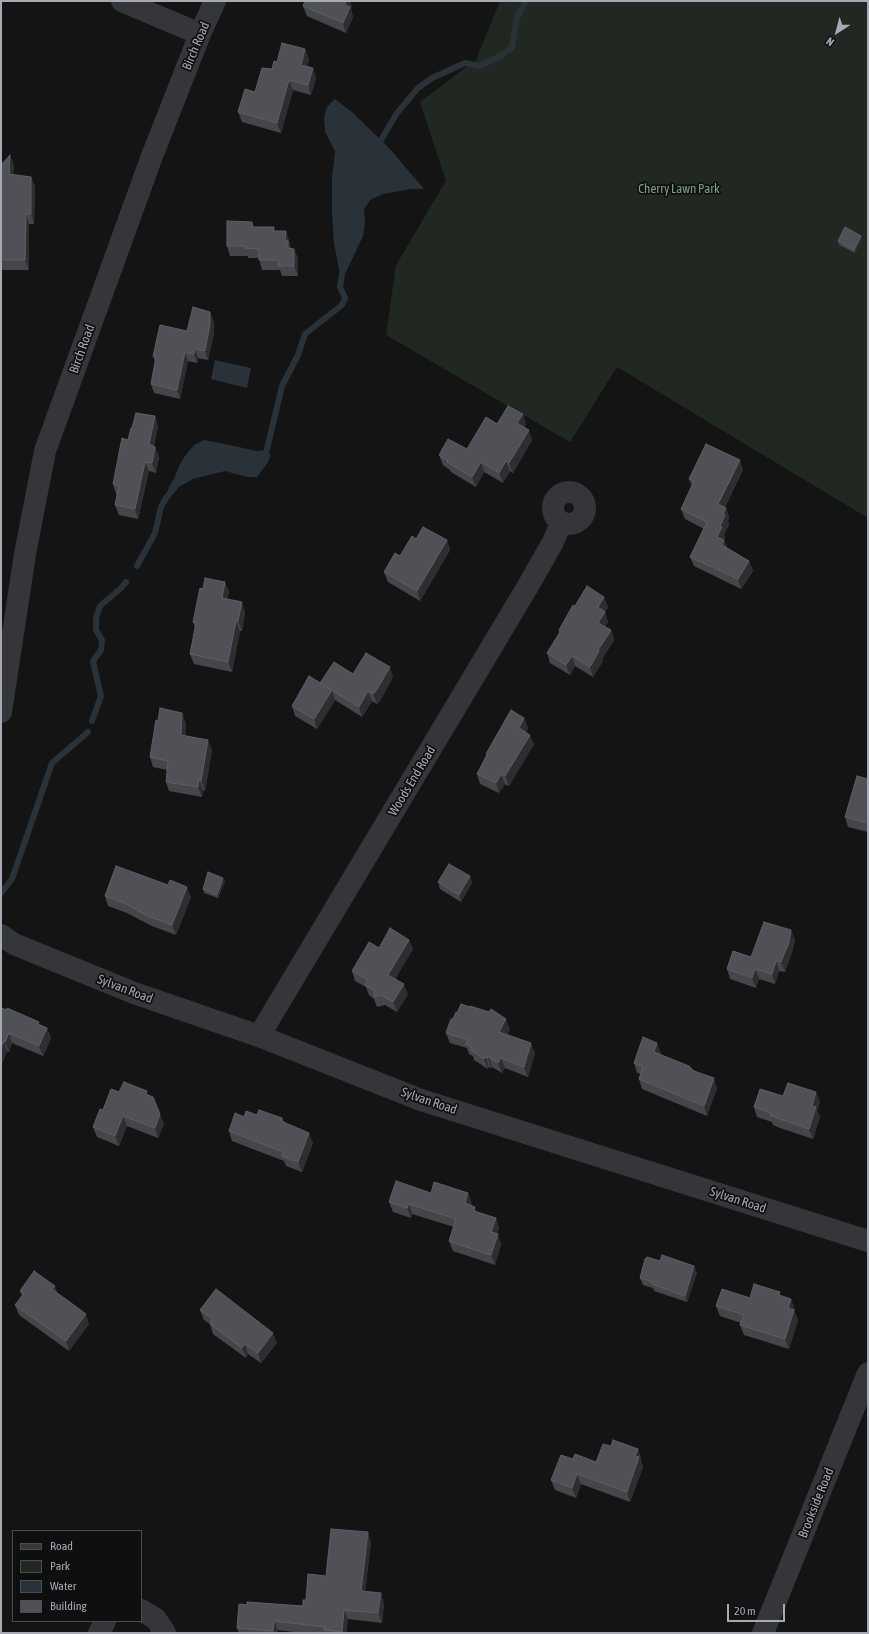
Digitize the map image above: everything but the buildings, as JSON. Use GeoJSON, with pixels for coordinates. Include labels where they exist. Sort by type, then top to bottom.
{"type":"FeatureCollection","features":[{"type":"Feature","properties":{"kind":"street"},"geometry":{"type":"LineString","coordinates":[[122,1],[200,34]]}},
{"type":"Feature","properties":{"kind":"street","name":"Birch Road"},"geometry":{"type":"LineString","coordinates":[[1,712],[25,554],[45,451],[152,156],[200,34],[215,1]]}},
{"type":"Feature","properties":{"kind":"street","name":"Woods End Road"},"geometry":{"type":"LineString","coordinates":[[259,1036],[528,586],[553,542],[561,523]]}},
{"type":"Feature","properties":{"kind":"street","name":"Sylvan Road"},"geometry":{"type":"LineString","coordinates":[[1,935],[14,944],[126,990],[259,1036],[421,1100],[868,1241]]}},
{"type":"Feature","properties":{"kind":"street","name":"Brookside Road"},"geometry":{"type":"LineString","coordinates":[[763,1633],[868,1372]]}},
{"type":"Feature","properties":{"kind":"street"},"geometry":{"type":"LineString","coordinates":[[142,1611],[156,1619],[165,1633]]}},
{"type":"Feature","properties":{"kind":"street"},"geometry":{"type":"LineString","coordinates":[[98,1633],[104,1622]]}},
{"type":"Feature","properties":{"kind":"green space","name":"Cherry Lawn Park"},"geometry":{"type":"Polygon","coordinates":[[[500,1],[868,1],[868,518],[617,367],[570,442],[386,335],[396,265],[446,181],[420,102],[476,60],[500,1]]]}},
{"type":"Feature","properties":{"kind":"water"},"geometry":{"type":"Polygon","coordinates":[[[335,99],[352,112],[389,148],[424,189],[411,189],[383,194],[370,200],[364,210],[365,222],[363,236],[345,274],[342,275],[340,273],[334,244],[332,212],[332,178],[335,151],[325,132],[324,118],[327,107],[335,99]]]}},
{"type":"Feature","properties":{"kind":"water"},"geometry":{"type":"Polygon","coordinates":[[[215,360],[251,368],[247,388],[211,379],[215,360]]]}},
{"type":"Feature","properties":{"kind":"water"},"geometry":{"type":"Polygon","coordinates":[[[204,440],[271,454],[268,462],[257,477],[247,477],[225,471],[193,479],[177,488],[172,494],[170,493],[168,491],[169,486],[185,456],[194,445],[204,440]]]}},
{"type":"Feature","properties":{"kind":"waterway"},"geometry":{"type":"LineString","coordinates":[[377,147],[397,113],[418,88],[432,78],[465,63],[479,66],[497,58],[512,48],[517,17],[526,1]]}},
{"type":"Feature","properties":{"kind":"waterway"},"geometry":{"type":"LineString","coordinates":[[259,454],[266,453],[282,386],[298,355],[305,334],[342,305],[345,298],[340,287],[343,267]]}},
{"type":"Feature","properties":{"kind":"waterway"},"geometry":{"type":"LineString","coordinates":[[137,566],[155,533],[161,507],[175,487]]}},
{"type":"Feature","properties":{"kind":"waterway"},"geometry":{"type":"LineString","coordinates":[[92,721],[101,696],[93,661],[101,650],[102,640],[96,630],[96,618],[100,606],[126,582]]}},
{"type":"Feature","properties":{"kind":"waterway"},"geometry":{"type":"LineString","coordinates":[[1,893],[12,879],[52,763],[88,732]]}}]}
